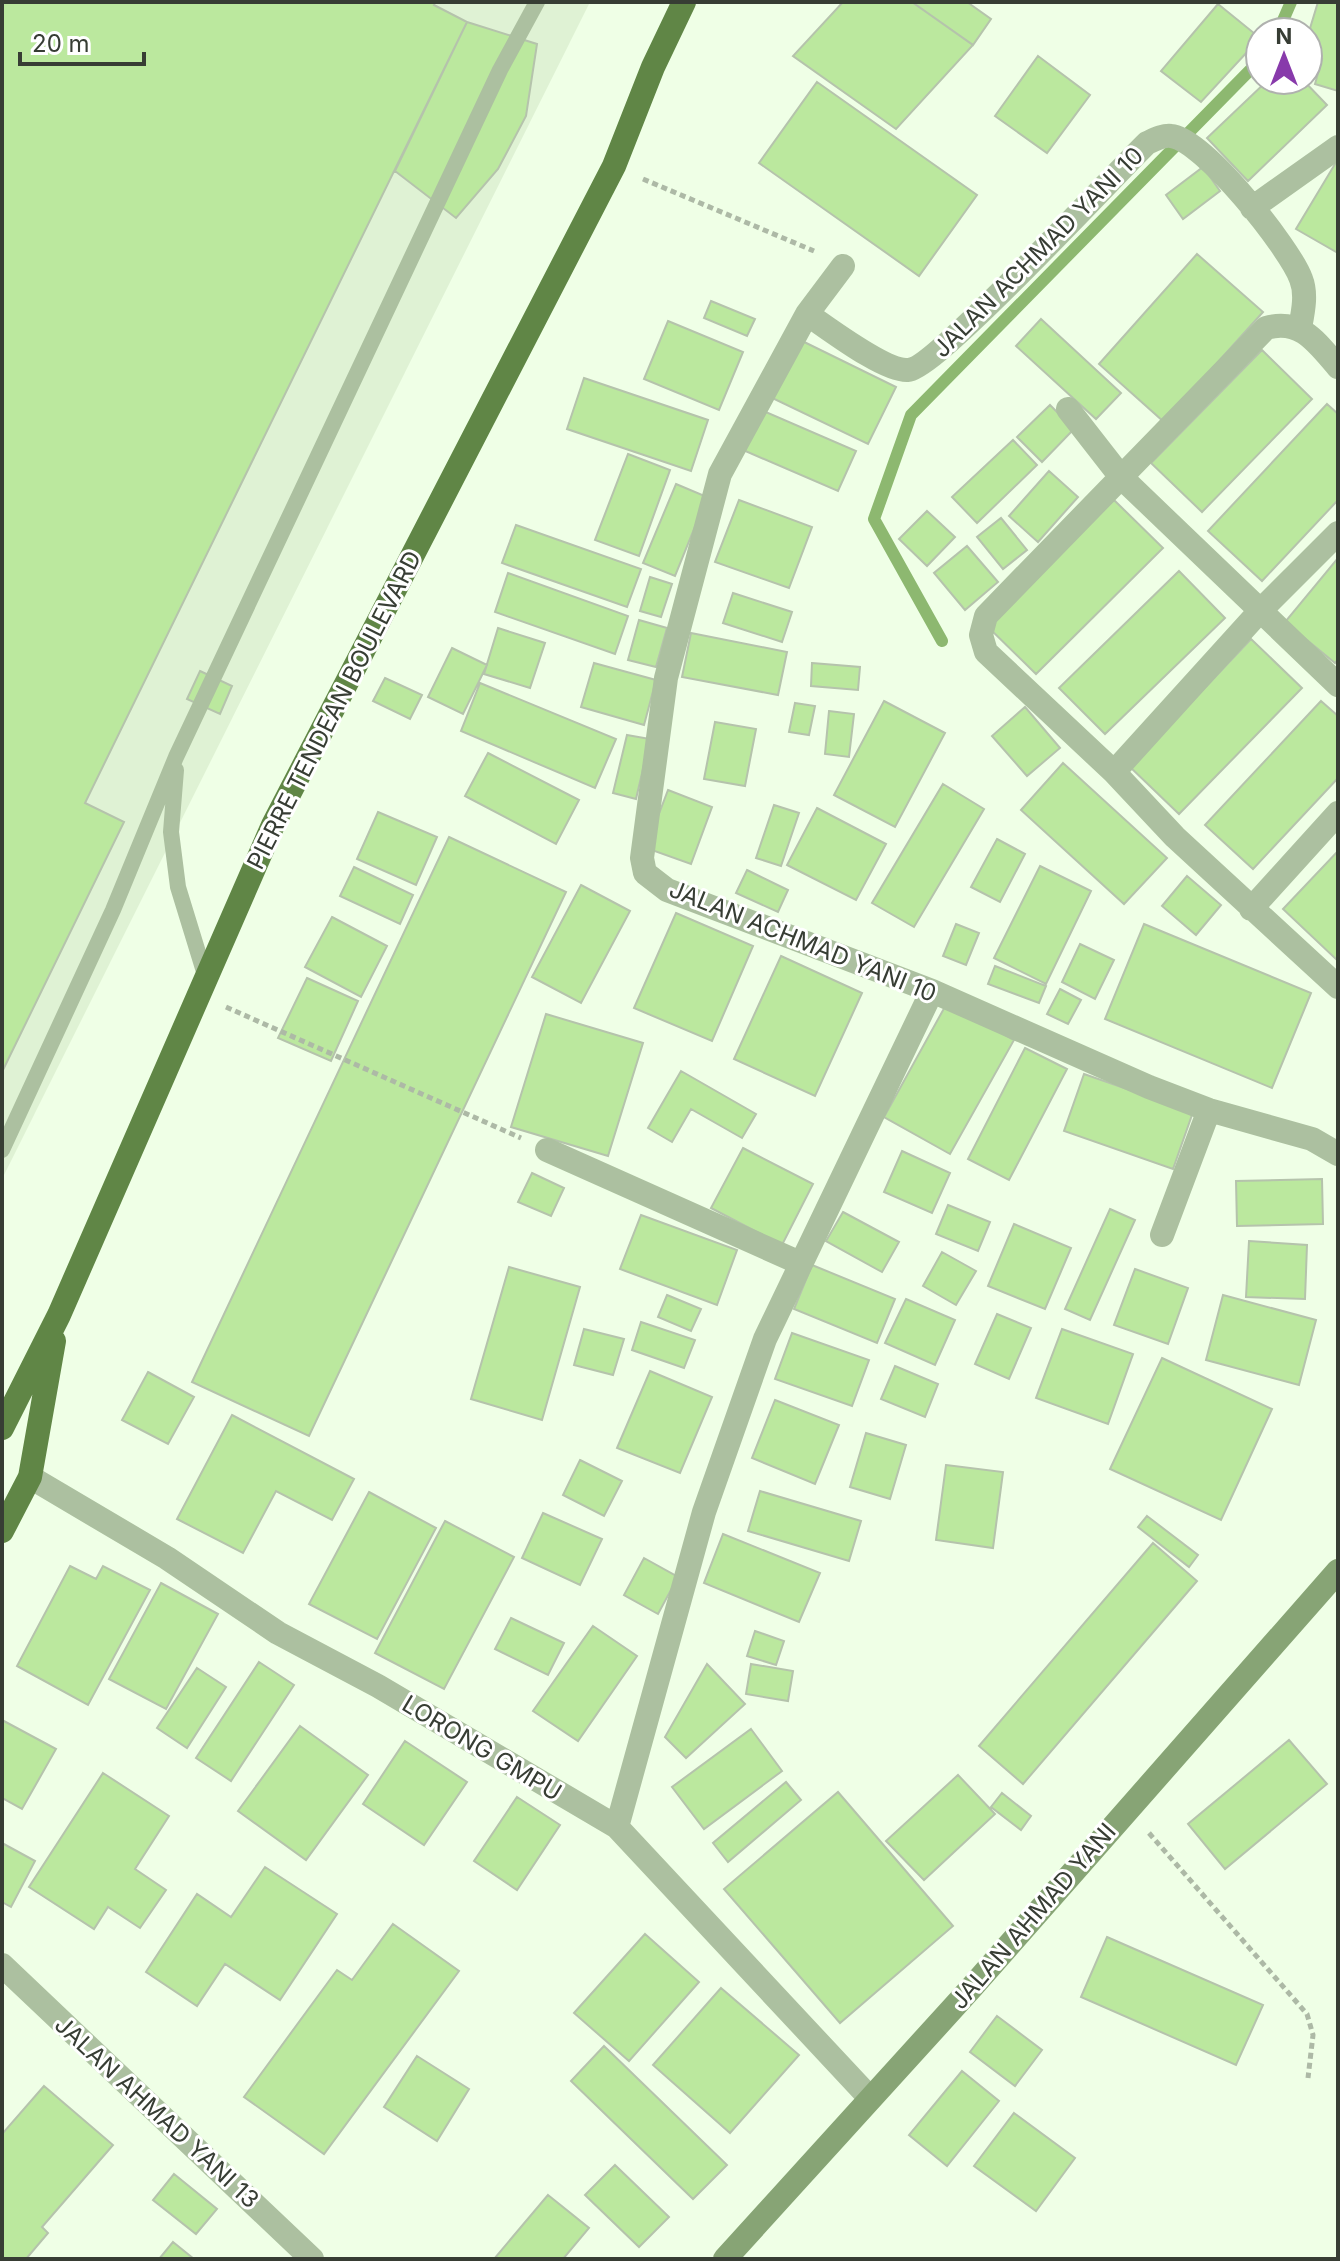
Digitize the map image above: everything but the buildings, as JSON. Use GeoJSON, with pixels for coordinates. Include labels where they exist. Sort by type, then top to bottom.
{"type":"FeatureCollection","features":[{"type":"Feature","properties":{"kind":"highway","name":"PIERRE TENDEAN BOULEVARD"},"geometry":{"type":"LineString","coordinates":[[2,1428],[59,1315],[273,825],[614,166],[653,67],[684,2]]}},
{"type":"Feature","properties":{"kind":"highway"},"geometry":{"type":"LineString","coordinates":[[2,1531],[30,1477],[59,1315]]}},
{"type":"Feature","properties":{"kind":"main road","name":"JALAN AHMAD YANI"},"geometry":{"type":"LineString","coordinates":[[725,2259],[973,1986],[1338,1571]]}},
{"type":"Feature","properties":{"kind":"street","name":"JALAN ACHMAD YANI 10"},"geometry":{"type":"LineString","coordinates":[[1300,328],[1303,282],[1285,246],[1207,159],[1185,141],[1171,136],[1160,137],[1139,151],[927,362],[910,371],[893,367],[807,314],[720,474],[666,678],[642,858],[645,873],[667,890],[932,991],[1209,1110],[1312,1139],[1338,1154]]}},
{"type":"Feature","properties":{"kind":"street"},"geometry":{"type":"LineString","coordinates":[[1252,208],[1338,147]]}},
{"type":"Feature","properties":{"kind":"street"},"geometry":{"type":"LineString","coordinates":[[807,314],[840,270]]}},
{"type":"Feature","properties":{"kind":"street"},"geometry":{"type":"LineString","coordinates":[[1338,367],[1300,328],[1283,323],[1266,328],[986,616],[981,635],[986,652],[1114,772],[1175,837],[1338,987]]}},
{"type":"Feature","properties":{"kind":"street"},"geometry":{"type":"LineString","coordinates":[[1068,409],[1121,477],[1338,685]]}},
{"type":"Feature","properties":{"kind":"street"},"geometry":{"type":"LineString","coordinates":[[1114,772],[1259,612],[1338,533]]}},
{"type":"Feature","properties":{"kind":"street"},"geometry":{"type":"LineString","coordinates":[[1251,909],[1338,813]]}},
{"type":"Feature","properties":{"kind":"street"},"geometry":{"type":"LineString","coordinates":[[617,1827],[704,1512],[765,1339],[932,991]]}},
{"type":"Feature","properties":{"kind":"street"},"geometry":{"type":"LineString","coordinates":[[1162,1235],[1209,1110]]}},
{"type":"Feature","properties":{"kind":"street"},"geometry":{"type":"LineString","coordinates":[[547,1150],[800,1263]]}},
{"type":"Feature","properties":{"kind":"street","name":"LORONG GMPU"},"geometry":{"type":"LineString","coordinates":[[30,1477],[167,1558],[278,1633],[378,1686],[617,1827],[870,2098]]}},
{"type":"Feature","properties":{"kind":"street","name":"JALAN AHMAD YANI 13"},"geometry":{"type":"LineString","coordinates":[[2,1965],[312,2259]]}},
{"type":"Feature","properties":{"kind":"lane"},"geometry":{"type":"LineString","coordinates":[[2,1150],[113,910],[176,757],[500,70],[537,2]]}},
{"type":"Feature","properties":{"kind":"lane"},"geometry":{"type":"LineString","coordinates":[[176,757],[171,832],[178,887],[201,985]]}},
{"type":"Feature","properties":{"kind":"path"},"geometry":{"type":"LineString","coordinates":[[614,166],[820,253],[840,270]]}},
{"type":"Feature","properties":{"kind":"path"},"geometry":{"type":"LineString","coordinates":[[201,985],[547,1150]]}},
{"type":"Feature","properties":{"kind":"path"},"geometry":{"type":"LineString","coordinates":[[1127,1808],[1307,2014],[1313,2035],[1308,2078]]}},
{"type":"Feature","properties":{"kind":"shaded area"},"geometry":{"type":"Polygon","coordinates":[[[2,2],[590,2],[2,1179],[2,2]]]}},
{"type":"Feature","properties":{"kind":"waterway"},"geometry":{"type":"LineString","coordinates":[[1285,16],[1291,2]]}},
{"type":"Feature","properties":{"kind":"waterway"},"geometry":{"type":"LineString","coordinates":[[942,641],[874,519],[911,415],[1244,76]]}}]}
